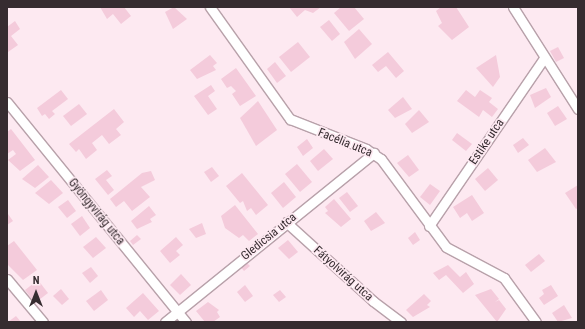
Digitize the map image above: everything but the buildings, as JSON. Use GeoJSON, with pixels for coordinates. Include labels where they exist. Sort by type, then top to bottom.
{"type":"FeatureCollection","features":[{"type":"Feature","properties":{"kind":"street","name":"Facélia utca"},"geometry":{"type":"LineString","coordinates":[[210,7],[290,119],[374,153],[446,247],[504,278],[536,322]]}},
{"type":"Feature","properties":{"kind":"street"},"geometry":{"type":"LineString","coordinates":[[513,7],[544,58],[578,108]]}},
{"type":"Feature","properties":{"kind":"street","name":"Estike utca"},"geometry":{"type":"LineString","coordinates":[[429,226],[544,58]]}},
{"type":"Feature","properties":{"kind":"street","name":"Gyöngyvirág utca"},"geometry":{"type":"LineString","coordinates":[[7,102],[186,322]]}},
{"type":"Feature","properties":{"kind":"street","name":"Gledicsia utca"},"geometry":{"type":"LineString","coordinates":[[165,322],[286,222],[374,153]]}},
{"type":"Feature","properties":{"kind":"street","name":"Fátyolvirág utca"},"geometry":{"type":"LineString","coordinates":[[286,222],[373,301],[401,322]]}},
{"type":"Feature","properties":{"kind":"street"},"geometry":{"type":"LineString","coordinates":[[7,279],[43,322]]}}]}
